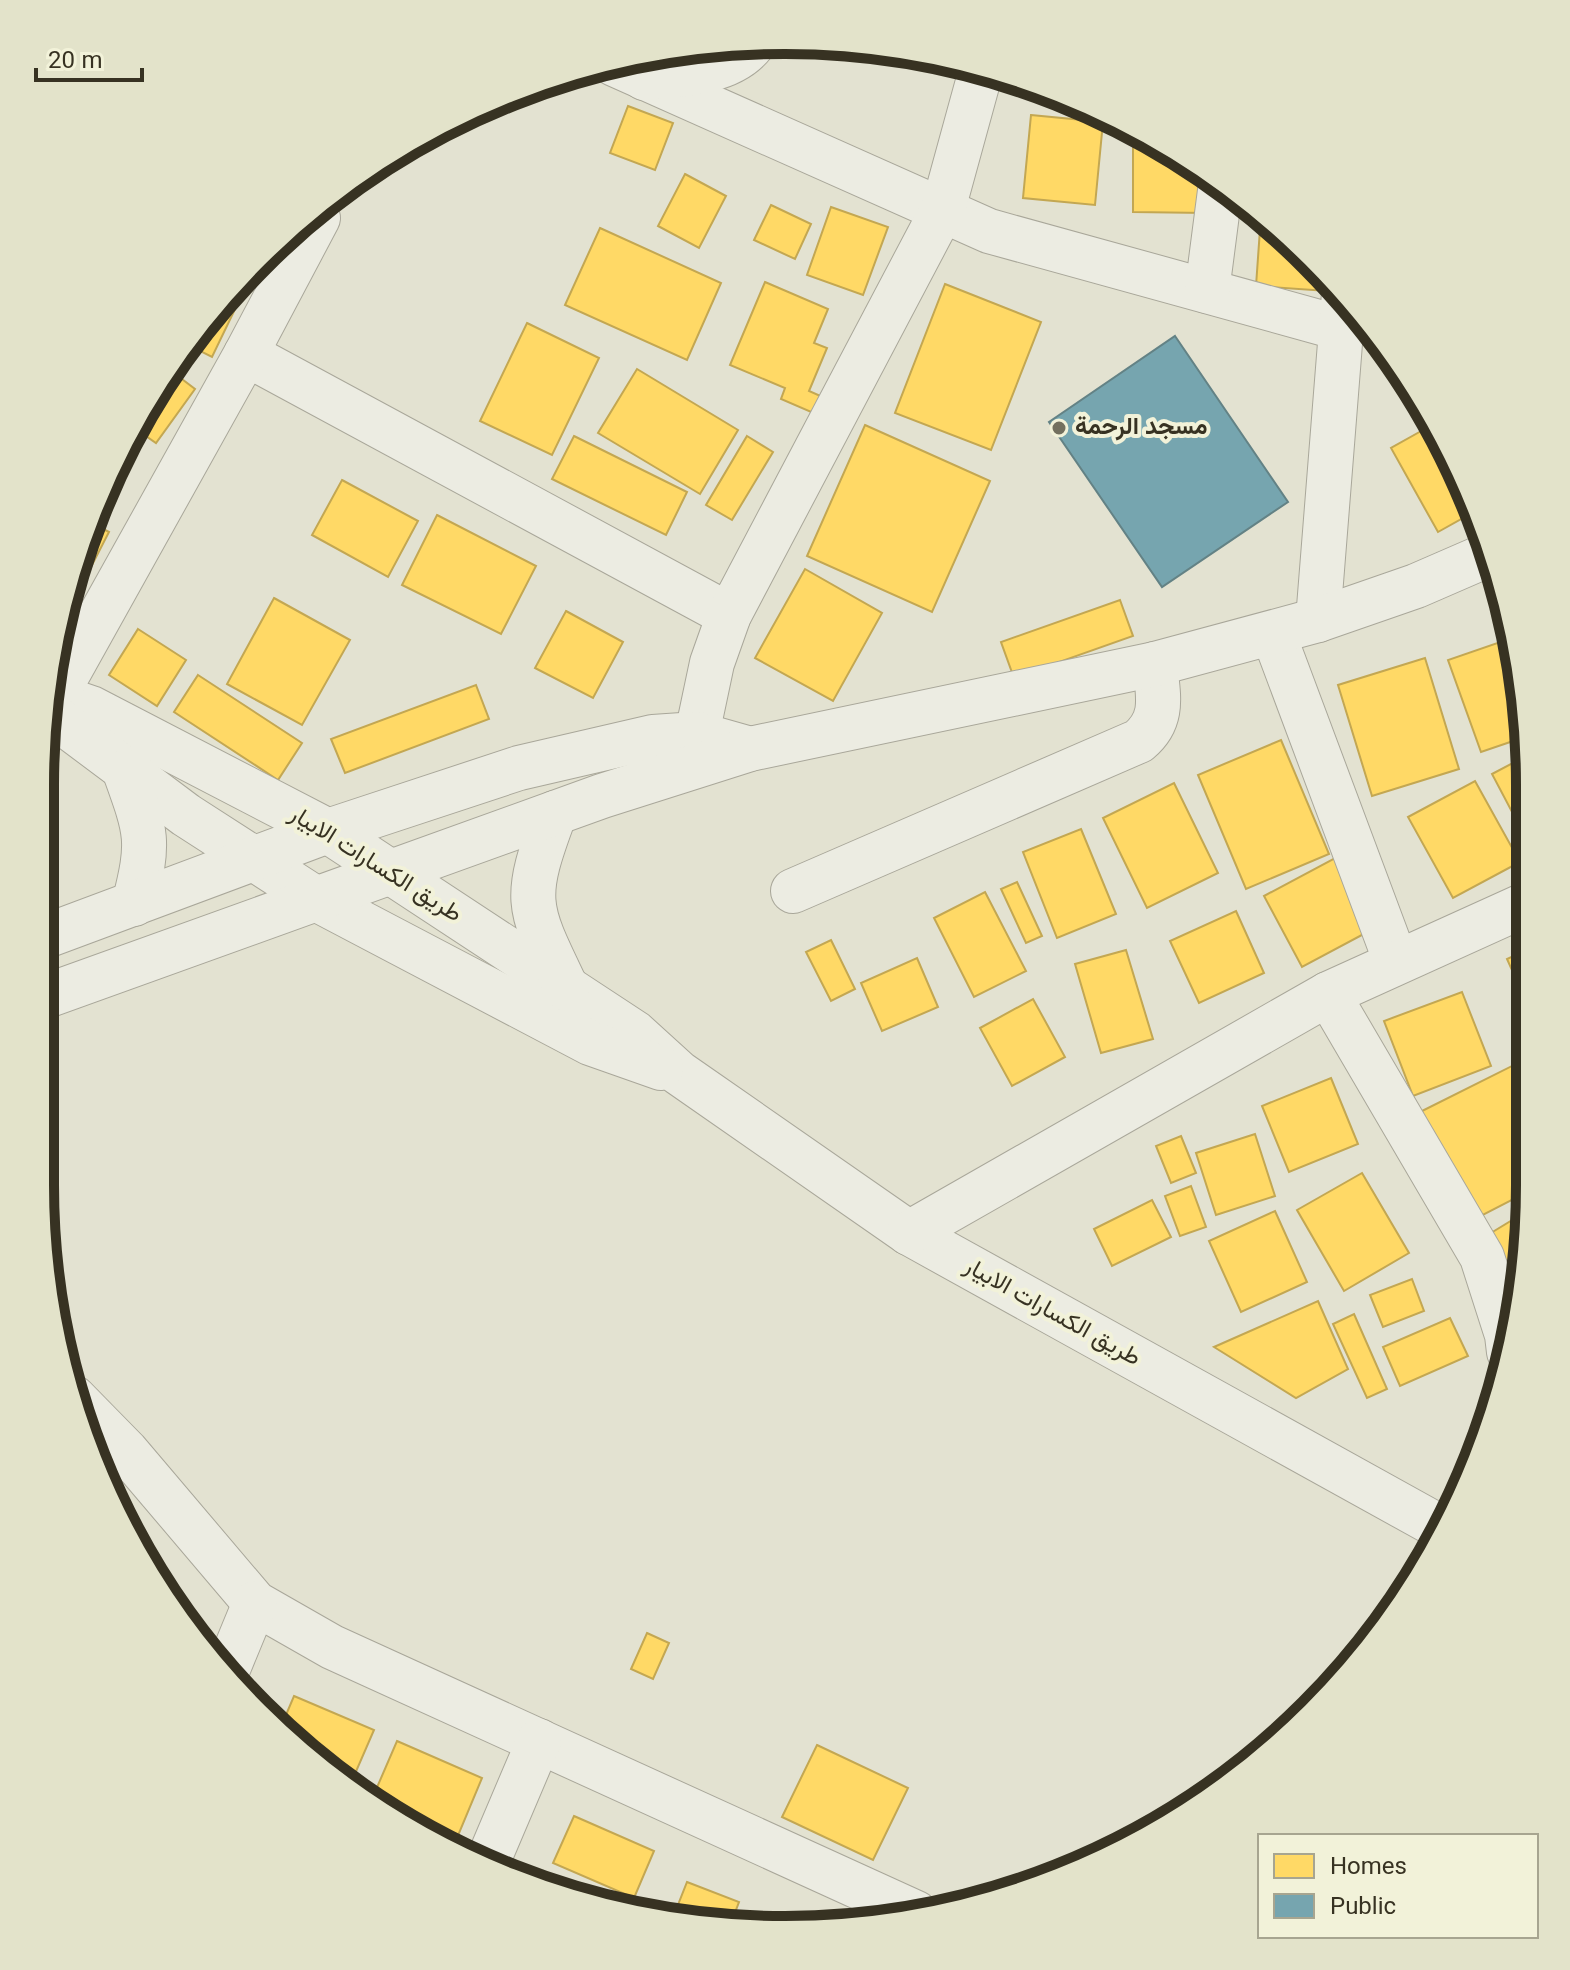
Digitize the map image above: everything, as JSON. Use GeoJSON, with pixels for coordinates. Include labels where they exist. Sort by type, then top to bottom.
{"type":"FeatureCollection","features":[{"type":"Feature","properties":{"kind":"street"},"geometry":{"type":"LineString","coordinates":[[629,71],[693,75],[721,65],[734,56]]}},
{"type":"Feature","properties":{"kind":"street"},"geometry":{"type":"LineString","coordinates":[[629,71],[989,231],[1207,291],[1341,310]]}},
{"type":"Feature","properties":{"kind":"street"},"geometry":{"type":"LineString","coordinates":[[697,734],[712,663],[729,615],[943,209],[978,80]]}},
{"type":"Feature","properties":{"kind":"street"},"geometry":{"type":"LineString","coordinates":[[1207,291],[1219,197]]}},
{"type":"Feature","properties":{"kind":"street"},"geometry":{"type":"LineString","coordinates":[[61,682],[246,354],[314,226]]}},
{"type":"Feature","properties":{"kind":"street"},"geometry":{"type":"LineString","coordinates":[[1318,620],[1342,311]]}},
{"type":"Feature","properties":{"kind":"street"},"geometry":{"type":"LineString","coordinates":[[246,354],[729,615]]}},
{"type":"Feature","properties":{"kind":"street"},"geometry":{"type":"LineString","coordinates":[[54,993],[555,813],[750,749],[1155,664],[1318,620],[1416,586],[1480,558]]}},
{"type":"Feature","properties":{"kind":"street"},"geometry":{"type":"LineString","coordinates":[[1273,633],[1396,962]]}},
{"type":"Feature","properties":{"kind":"street"},"geometry":{"type":"LineString","coordinates":[[793,891],[1139,741],[1150,731],[1160,714],[1155,664]]}},
{"type":"Feature","properties":{"kind":"street","name":"طريق الكسارات الابيار"},"geometry":{"type":"LineString","coordinates":[[59,703],[189,758],[328,831],[635,1033],[679,1073],[909,1233],[1433,1523]]}},
{"type":"Feature","properties":{"kind":"street","name":"طريق الكسارات الابيار"},"geometry":{"type":"LineString","coordinates":[[59,707],[125,772],[318,900],[590,1043],[679,1073]]}},
{"type":"Feature","properties":{"kind":"street"},"geometry":{"type":"LineString","coordinates":[[54,933],[328,831],[519,768],[602,747],[697,734],[750,749]]}},
{"type":"Feature","properties":{"kind":"street"},"geometry":{"type":"LineString","coordinates":[[125,772],[147,839],[146,860],[134,904]]}},
{"type":"Feature","properties":{"kind":"street"},"geometry":{"type":"LineString","coordinates":[[555,813],[538,860],[531,902],[540,932],[567,989]]}},
{"type":"Feature","properties":{"kind":"street"},"geometry":{"type":"LineString","coordinates":[[909,1233],[1328,994],[1516,909]]}},
{"type":"Feature","properties":{"kind":"street"},"geometry":{"type":"LineString","coordinates":[[1328,994],[1482,1257],[1503,1322]]}},
{"type":"Feature","properties":{"kind":"street"},"geometry":{"type":"LineString","coordinates":[[92,1416],[126,1451],[255,1603],[332,1647],[902,1906]]}},
{"type":"Feature","properties":{"kind":"street"},"geometry":{"type":"LineString","coordinates":[[231,1662],[255,1603]]}},
{"type":"Feature","properties":{"kind":"street"},"geometry":{"type":"LineString","coordinates":[[491,1854],[539,1741]]}},
{"type":"Feature","properties":{"kind":"building: Homes"},"geometry":{"type":"Polygon","coordinates":[[[628,106],[673,123],[655,170],[610,153],[628,106]]]}},
{"type":"Feature","properties":{"kind":"building: Homes"},"geometry":{"type":"Polygon","coordinates":[[[1031,115],[1089,121],[1103,127],[1095,205],[1023,198],[1031,115]]]}},
{"type":"Feature","properties":{"kind":"building: Homes"},"geometry":{"type":"Polygon","coordinates":[[[1133,143],[1206,188],[1206,213],[1133,212],[1133,143]]]}},
{"type":"Feature","properties":{"kind":"building: Homes"},"geometry":{"type":"Polygon","coordinates":[[[685,174],[726,196],[699,248],[658,226],[685,174]]]}},
{"type":"Feature","properties":{"kind":"building: Homes"},"geometry":{"type":"Polygon","coordinates":[[[771,205],[811,224],[795,259],[754,240],[771,205]]]}},
{"type":"Feature","properties":{"kind":"building: Homes"},"geometry":{"type":"Polygon","coordinates":[[[831,207],[888,227],[863,295],[807,275],[831,207]]]}},
{"type":"Feature","properties":{"kind":"building: Homes"},"geometry":{"type":"Polygon","coordinates":[[[600,228],[721,283],[687,360],[565,305],[600,228]]]}},
{"type":"Feature","properties":{"kind":"building: Homes"},"geometry":{"type":"Polygon","coordinates":[[[1260,229],[1323,291],[1256,286],[1260,229]]]}},
{"type":"Feature","properties":{"kind":"building: Homes"},"geometry":{"type":"Polygon","coordinates":[[[765,282],[828,309],[814,343],[827,348],[809,391],[825,398],[818,415],[781,399],[785,388],[730,365],[765,282]]]}},
{"type":"Feature","properties":{"kind":"building: Homes"},"geometry":{"type":"Polygon","coordinates":[[[945,284],[1041,322],[991,450],[895,413],[945,284]]]}},
{"type":"Feature","properties":{"kind":"building: Homes"},"geometry":{"type":"Polygon","coordinates":[[[241,296],[212,357],[198,350],[241,296]]]}},
{"type":"Feature","properties":{"kind":"building: Homes"},"geometry":{"type":"Polygon","coordinates":[[[527,323],[599,358],[552,455],[480,421],[527,323]]]}},
{"type":"Feature","properties":{"kind":"building: Homes"},"geometry":{"type":"Polygon","coordinates":[[[637,369],[738,430],[700,494],[598,433],[637,369]]]}},
{"type":"Feature","properties":{"kind":"building: Homes"},"geometry":{"type":"Polygon","coordinates":[[[179,377],[195,389],[156,443],[144,434],[179,377]]]}},
{"type":"Feature","properties":{"kind":"building: Homes"},"geometry":{"type":"Polygon","coordinates":[[[865,425],[990,481],[932,612],[807,556],[865,425]]]}},
{"type":"Feature","properties":{"kind":"building: Homes"},"geometry":{"type":"Polygon","coordinates":[[[1423,430],[1441,463],[1465,517],[1438,532],[1391,448],[1423,430]]]}},
{"type":"Feature","properties":{"kind":"building: Homes"},"geometry":{"type":"Polygon","coordinates":[[[574,436],[687,492],[666,535],[552,479],[574,436]]]}},
{"type":"Feature","properties":{"kind":"building: Homes"},"geometry":{"type":"Polygon","coordinates":[[[747,436],[773,452],[732,520],[706,505],[747,436]]]}},
{"type":"Feature","properties":{"kind":"building: Homes"},"geometry":{"type":"Polygon","coordinates":[[[342,480],[418,521],[388,577],[312,535],[342,480]]]}},
{"type":"Feature","properties":{"kind":"building: Homes"},"geometry":{"type":"Polygon","coordinates":[[[437,515],[536,566],[501,634],[402,585],[437,515]]]}},
{"type":"Feature","properties":{"kind":"building: Homes"},"geometry":{"type":"Polygon","coordinates":[[[101,528],[109,532],[87,570],[101,528]]]}},
{"type":"Feature","properties":{"kind":"building: Homes"},"geometry":{"type":"Polygon","coordinates":[[[805,569],[882,613],[833,701],[755,658],[805,569]]]}},
{"type":"Feature","properties":{"kind":"building: Homes"},"geometry":{"type":"Polygon","coordinates":[[[274,598],[350,640],[302,725],[227,684],[274,598]]]}},
{"type":"Feature","properties":{"kind":"building: Homes"},"geometry":{"type":"Polygon","coordinates":[[[1120,600],[1133,636],[1014,678],[1001,642],[1120,600]]]}},
{"type":"Feature","properties":{"kind":"building: Homes"},"geometry":{"type":"Polygon","coordinates":[[[566,611],[623,642],[593,698],[535,668],[566,611]]]}},
{"type":"Feature","properties":{"kind":"building: Homes"},"geometry":{"type":"Polygon","coordinates":[[[138,629],[186,660],[157,706],[109,675],[138,629]]]}},
{"type":"Feature","properties":{"kind":"building: Homes"},"geometry":{"type":"Polygon","coordinates":[[[1502,641],[1514,741],[1481,752],[1448,660],[1502,641]]]}},
{"type":"Feature","properties":{"kind":"building: Homes"},"geometry":{"type":"Polygon","coordinates":[[[1425,658],[1459,769],[1372,796],[1338,685],[1425,658]]]}},
{"type":"Feature","properties":{"kind":"building: Homes"},"geometry":{"type":"Polygon","coordinates":[[[198,675],[302,743],[278,780],[174,712],[198,675]]]}},
{"type":"Feature","properties":{"kind":"building: Homes"},"geometry":{"type":"Polygon","coordinates":[[[476,685],[489,719],[345,773],[331,739],[476,685]]]}},
{"type":"Feature","properties":{"kind":"building: Homes"},"geometry":{"type":"Polygon","coordinates":[[[1281,740],[1329,854],[1246,889],[1198,775],[1281,740]]]}},
{"type":"Feature","properties":{"kind":"building: Homes"},"geometry":{"type":"Polygon","coordinates":[[[1515,762],[1516,819],[1492,774],[1515,762]]]}},
{"type":"Feature","properties":{"kind":"building: Homes"},"geometry":{"type":"Polygon","coordinates":[[[1475,781],[1516,855],[1516,864],[1453,898],[1408,817],[1475,781]]]}},
{"type":"Feature","properties":{"kind":"building: Homes"},"geometry":{"type":"Polygon","coordinates":[[[1174,783],[1218,873],[1147,908],[1103,818],[1174,783]]]}},
{"type":"Feature","properties":{"kind":"building: Homes"},"geometry":{"type":"Polygon","coordinates":[[[1081,829],[1116,914],[1057,938],[1023,852],[1081,829]]]}},
{"type":"Feature","properties":{"kind":"building: Homes"},"geometry":{"type":"Polygon","coordinates":[[[1337,857],[1375,928],[1302,967],[1264,896],[1337,857]]]}},
{"type":"Feature","properties":{"kind":"building: Homes"},"geometry":{"type":"Polygon","coordinates":[[[1017,882],[1042,936],[1026,943],[1001,889],[1017,882]]]}},
{"type":"Feature","properties":{"kind":"building: Homes"},"geometry":{"type":"Polygon","coordinates":[[[985,892],[1026,971],[974,997],[934,918],[985,892]]]}},
{"type":"Feature","properties":{"kind":"building: Homes"},"geometry":{"type":"Polygon","coordinates":[[[1236,911],[1264,973],[1199,1003],[1170,941],[1236,911]]]}},
{"type":"Feature","properties":{"kind":"building: Homes"},"geometry":{"type":"Polygon","coordinates":[[[831,940],[855,989],[831,1001],[806,952],[831,940]]]}},
{"type":"Feature","properties":{"kind":"building: Homes"},"geometry":{"type":"Polygon","coordinates":[[[1126,950],[1153,1039],[1101,1053],[1075,964],[1126,950]]]}},
{"type":"Feature","properties":{"kind":"building: Homes"},"geometry":{"type":"Polygon","coordinates":[[[1516,955],[1516,979],[1507,959],[1516,955]]]}},
{"type":"Feature","properties":{"kind":"building: Homes"},"geometry":{"type":"Polygon","coordinates":[[[917,958],[938,1007],[882,1031],[861,983],[917,958]]]}},
{"type":"Feature","properties":{"kind":"building: Homes"},"geometry":{"type":"Polygon","coordinates":[[[1462,992],[1491,1066],[1413,1096],[1384,1021],[1462,992]]]}},
{"type":"Feature","properties":{"kind":"building: Homes"},"geometry":{"type":"Polygon","coordinates":[[[1033,999],[1065,1057],[1012,1086],[980,1028],[1033,999]]]}},
{"type":"Feature","properties":{"kind":"building: Homes"},"geometry":{"type":"Polygon","coordinates":[[[1516,1064],[1515,1198],[1475,1219],[1420,1112],[1516,1064]]]}},
{"type":"Feature","properties":{"kind":"building: Homes"},"geometry":{"type":"Polygon","coordinates":[[[1331,1078],[1358,1144],[1289,1172],[1262,1106],[1331,1078]]]}},
{"type":"Feature","properties":{"kind":"building: Homes"},"geometry":{"type":"Polygon","coordinates":[[[1255,1134],[1275,1196],[1216,1215],[1196,1153],[1255,1134]]]}},
{"type":"Feature","properties":{"kind":"building: Homes"},"geometry":{"type":"Polygon","coordinates":[[[1181,1136],[1196,1173],[1171,1183],[1156,1146],[1181,1136]]]}},
{"type":"Feature","properties":{"kind":"building: Homes"},"geometry":{"type":"Polygon","coordinates":[[[1362,1173],[1409,1253],[1344,1291],[1297,1210],[1362,1173]]]}},
{"type":"Feature","properties":{"kind":"building: Homes"},"geometry":{"type":"Polygon","coordinates":[[[1191,1186],[1206,1227],[1180,1236],[1165,1196],[1191,1186]]]}},
{"type":"Feature","properties":{"kind":"building: Homes"},"geometry":{"type":"Polygon","coordinates":[[[1152,1200],[1171,1237],[1112,1266],[1094,1229],[1152,1200]]]}},
{"type":"Feature","properties":{"kind":"building: Homes"},"geometry":{"type":"Polygon","coordinates":[[[1275,1211],[1307,1282],[1241,1312],[1209,1241],[1275,1211]]]}},
{"type":"Feature","properties":{"kind":"building: Homes"},"geometry":{"type":"Polygon","coordinates":[[[1515,1219],[1510,1276],[1486,1236],[1515,1219]]]}},
{"type":"Feature","properties":{"kind":"building: Homes"},"geometry":{"type":"Polygon","coordinates":[[[1412,1279],[1424,1311],[1383,1327],[1370,1295],[1412,1279]]]}},
{"type":"Feature","properties":{"kind":"building: Homes"},"geometry":{"type":"Polygon","coordinates":[[[1318,1301],[1348,1369],[1296,1398],[1214,1347],[1318,1301]]]}},
{"type":"Feature","properties":{"kind":"building: Homes"},"geometry":{"type":"Polygon","coordinates":[[[1354,1314],[1387,1389],[1367,1398],[1333,1324],[1354,1314]]]}},
{"type":"Feature","properties":{"kind":"building: Homes"},"geometry":{"type":"Polygon","coordinates":[[[1450,1318],[1468,1356],[1400,1386],[1383,1347],[1450,1318]]]}},
{"type":"Feature","properties":{"kind":"building: Homes"},"geometry":{"type":"Polygon","coordinates":[[[647,1633],[669,1643],[653,1679],[631,1669],[647,1633]]]}},
{"type":"Feature","properties":{"kind":"building: Homes"},"geometry":{"type":"Polygon","coordinates":[[[294,1696],[374,1730],[354,1775],[303,1735],[285,1718],[294,1696]]]}},
{"type":"Feature","properties":{"kind":"building: Homes"},"geometry":{"type":"Polygon","coordinates":[[[397,1741],[482,1778],[457,1838],[376,1791],[397,1741]]]}},
{"type":"Feature","properties":{"kind":"building: Homes"},"geometry":{"type":"Polygon","coordinates":[[[817,1745],[908,1788],[873,1860],[782,1817],[817,1745]]]}},
{"type":"Feature","properties":{"kind":"building: Homes"},"geometry":{"type":"Polygon","coordinates":[[[574,1816],[654,1851],[634,1898],[553,1863],[574,1816]]]}},
{"type":"Feature","properties":{"kind":"building: Homes"},"geometry":{"type":"Polygon","coordinates":[[[687,1882],[739,1902],[735,1914],[677,1908],[687,1882]]]}},
{"type":"Feature","properties":{"kind":"building: Public"},"geometry":{"type":"Polygon","coordinates":[[[1175,336],[1288,502],[1162,587],[1049,422],[1175,336]]]}},
{"type":"Feature","properties":{"kind":"place","name":"مسجد الرحمة"},"geometry":{"type":"Point","coordinates":[1059,428]}}]}
